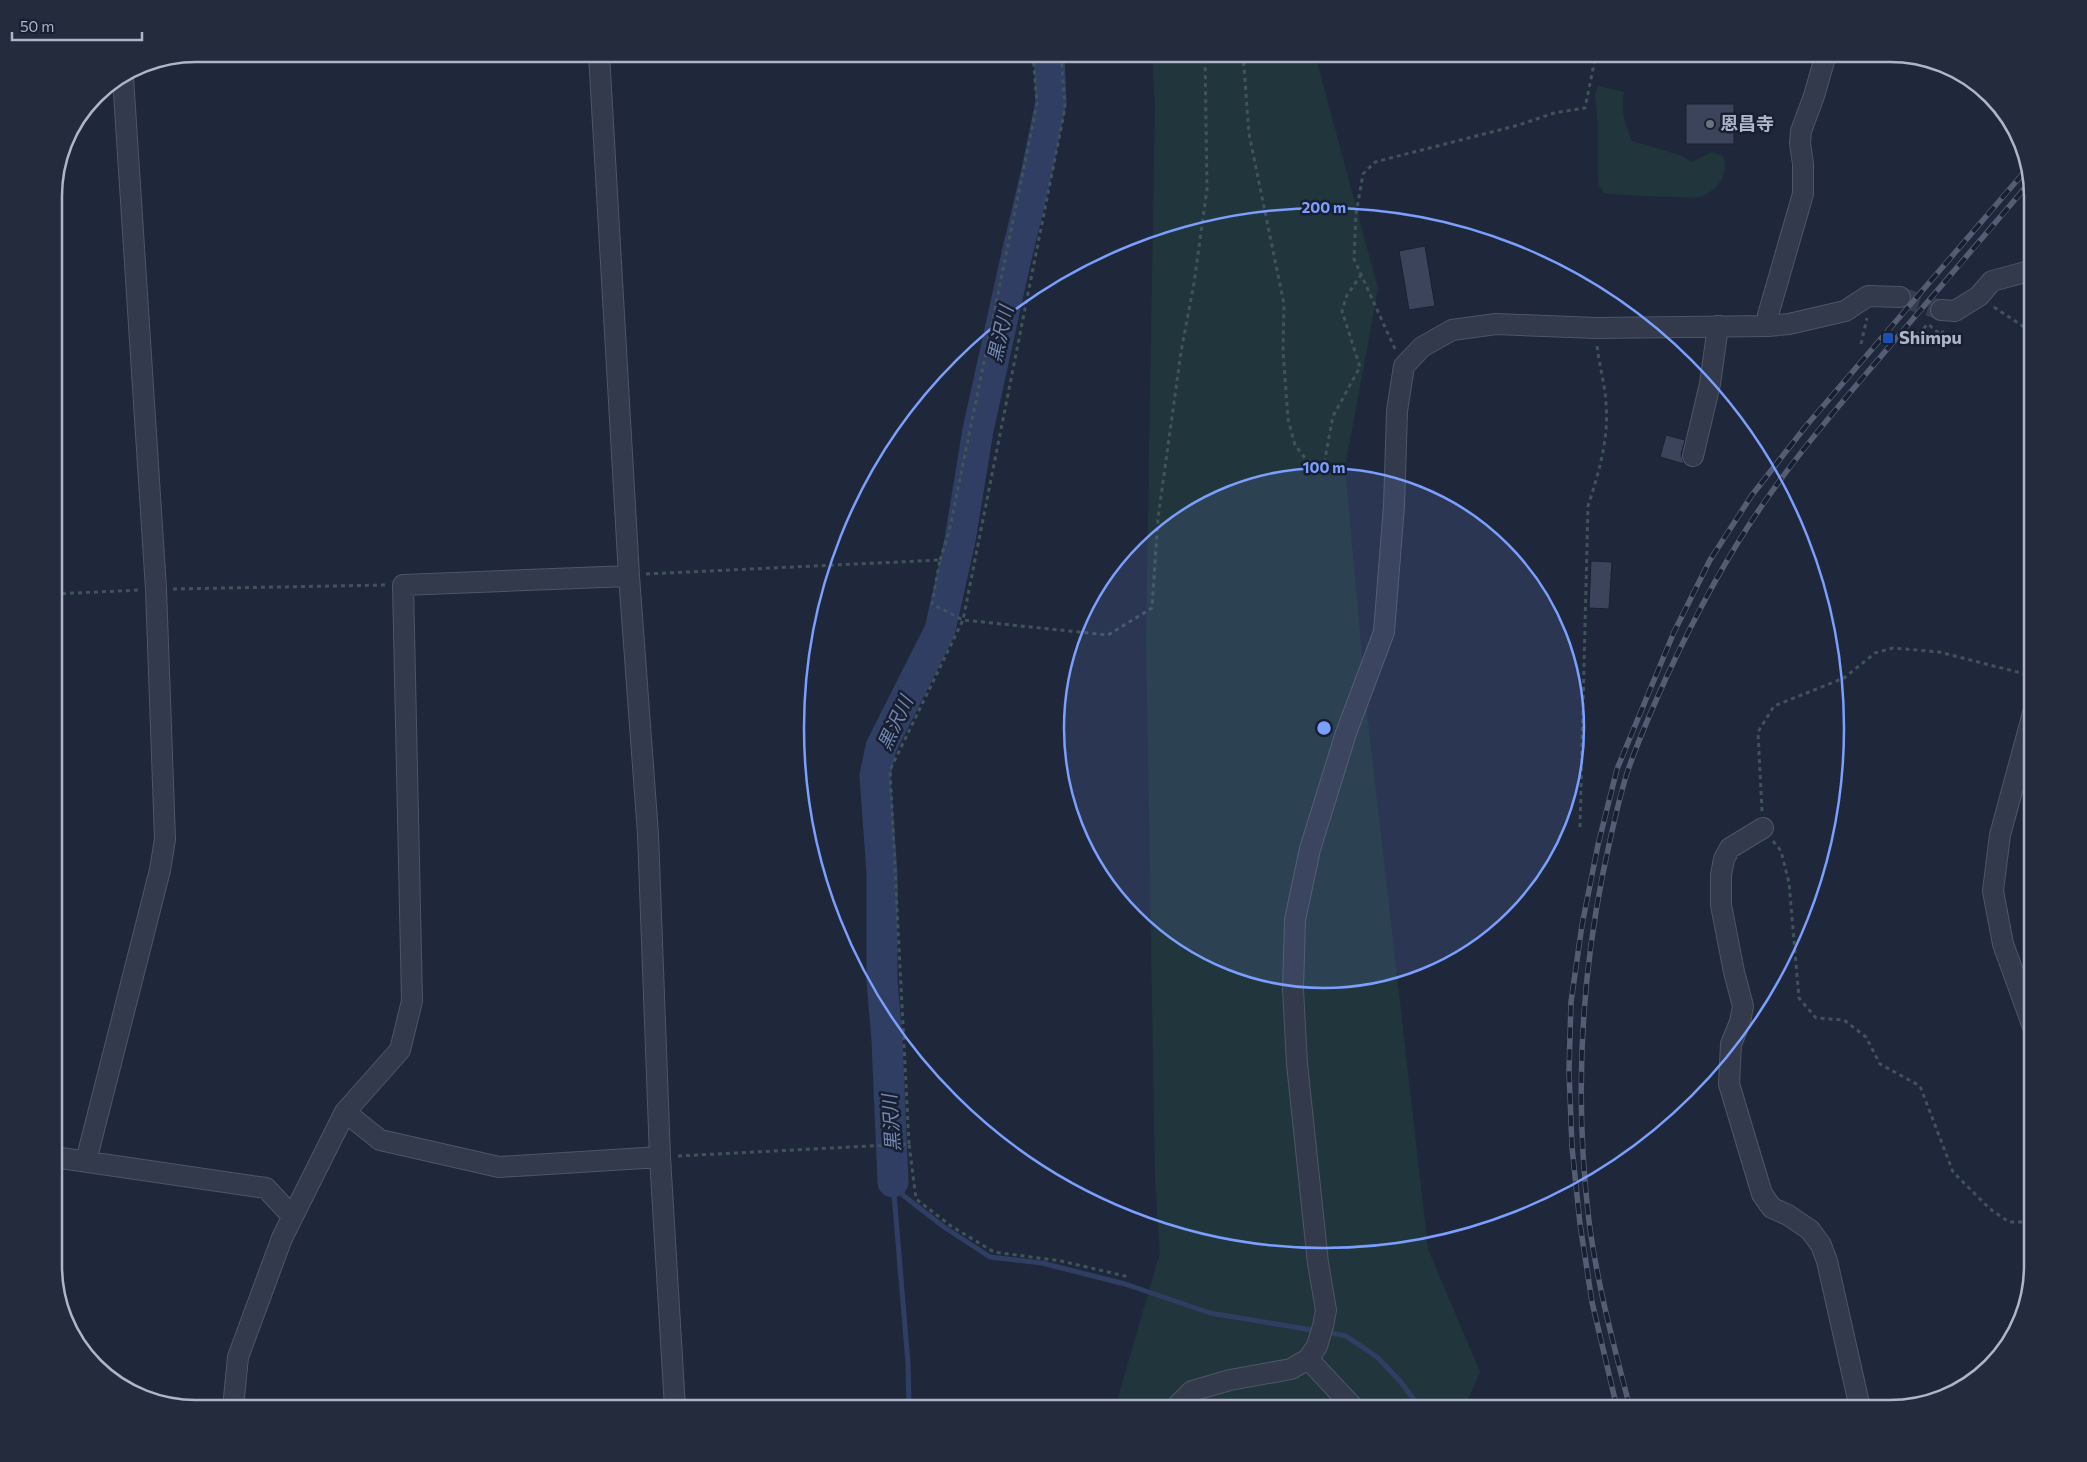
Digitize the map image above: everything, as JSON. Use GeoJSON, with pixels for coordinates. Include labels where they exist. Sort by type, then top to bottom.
{"type":"FeatureCollection","features":[{"type":"Feature","properties":{"kind":"street"},"geometry":{"type":"LineString","coordinates":[[599,62],[629,576],[648,834],[660,1157],[675,1400]]}},
{"type":"Feature","properties":{"kind":"street"},"geometry":{"type":"LineString","coordinates":[[1768,326],[1768,315],[1803,194],[1803,164],[1800,143],[1802,131],[1824,62]]}},
{"type":"Feature","properties":{"kind":"street"},"geometry":{"type":"LineString","coordinates":[[86,1161],[160,870],[165,839],[156,590],[123,84]]}},
{"type":"Feature","properties":{"kind":"street"},"geometry":{"type":"LineString","coordinates":[[1940,310],[1955,311],[1979,296],[1992,281],[2024,272]]}},
{"type":"Feature","properties":{"kind":"street"},"geometry":{"type":"LineString","coordinates":[[1182,1400],[1192,1391],[1230,1380],[1291,1369],[1308,1359],[1317,1346],[1326,1310],[1318,1263],[1297,1064],[1293,989],[1295,920],[1310,850],[1346,733],[1384,632],[1394,506],[1397,411],[1404,366],[1422,347],[1452,330],[1496,324],[1596,328],[1768,326],[1789,324],[1844,311],[1868,296],[1900,297]]}},
{"type":"Feature","properties":{"kind":"street"},"geometry":{"type":"LineString","coordinates":[[1693,456],[1710,384],[1718,326]]}},
{"type":"Feature","properties":{"kind":"street"},"geometry":{"type":"LineString","coordinates":[[233,1400],[238,1357],[292,1216],[345,1112],[400,1050],[412,1001],[403,585],[629,576]]}},
{"type":"Feature","properties":{"kind":"street"},"geometry":{"type":"LineString","coordinates":[[2024,746],[2000,835],[1993,891],[2003,944],[2024,1001]]}},
{"type":"Feature","properties":{"kind":"street"},"geometry":{"type":"LineString","coordinates":[[1763,828],[1730,848],[1724,859],[1721,875],[1721,906],[1743,1006],[1740,1022],[1730,1044],[1729,1084],[1762,1194],[1772,1208],[1788,1215],[1810,1230],[1821,1245],[1827,1261],[1858,1400]]}},
{"type":"Feature","properties":{"kind":"street"},"geometry":{"type":"LineString","coordinates":[[345,1112],[380,1140],[499,1167],[660,1157]]}},
{"type":"Feature","properties":{"kind":"street"},"geometry":{"type":"LineString","coordinates":[[63,1158],[266,1188],[292,1216]]}},
{"type":"Feature","properties":{"kind":"street"},"geometry":{"type":"LineString","coordinates":[[1308,1359],[1346,1400]]}},
{"type":"Feature","properties":{"kind":"path"},"geometry":{"type":"LineString","coordinates":[[1034,62],[1037,104],[950,532],[940,560],[932,604],[963,620],[1108,635],[1152,608],[1160,509],[1181,352],[1194,283],[1207,189],[1205,62]]}},
{"type":"Feature","properties":{"kind":"path"},"geometry":{"type":"LineString","coordinates":[[1061,62],[1064,108],[963,620],[890,770],[909,1144],[916,1199],[951,1226],[994,1252],[1060,1261],[1129,1277]]}},
{"type":"Feature","properties":{"kind":"path"},"geometry":{"type":"LineString","coordinates":[[1244,62],[1250,134],[1284,304],[1283,351],[1288,419],[1295,445],[1305,458],[1323,469],[1333,416],[1360,367],[1342,311],[1347,295],[1361,275]]}},
{"type":"Feature","properties":{"kind":"path"},"geometry":{"type":"LineString","coordinates":[[1404,366],[1354,259],[1356,214],[1363,174],[1376,162],[1554,113],[1585,108],[1594,62]]}},
{"type":"Feature","properties":{"kind":"path"},"geometry":{"type":"LineString","coordinates":[[1979,296],[2024,327]]}},
{"type":"Feature","properties":{"kind":"path"},"geometry":{"type":"LineString","coordinates":[[1861,344],[1868,314]]}},
{"type":"Feature","properties":{"kind":"path"},"geometry":{"type":"LineString","coordinates":[[1580,827],[1588,506],[1601,466],[1606,435],[1606,402],[1596,328]]}},
{"type":"Feature","properties":{"kind":"path"},"geometry":{"type":"LineString","coordinates":[[629,576],[940,560]]}},
{"type":"Feature","properties":{"kind":"path"},"geometry":{"type":"LineString","coordinates":[[63,594],[403,585]]}},
{"type":"Feature","properties":{"kind":"path"},"geometry":{"type":"LineString","coordinates":[[2024,674],[1939,652],[1893,648],[1875,653],[1844,678],[1774,706],[1758,732],[1763,828],[1782,851],[1790,883],[1799,998],[1816,1018],[1844,1020],[1866,1037],[1880,1064],[1920,1086],[1953,1172],[1990,1209],[2009,1222],[2024,1222]]}},
{"type":"Feature","properties":{"kind":"path"},"geometry":{"type":"LineString","coordinates":[[660,1157],[909,1144]]}},
{"type":"Feature","properties":{"kind":"green space"},"geometry":{"type":"Polygon","coordinates":[[[1152,62],[1317,62],[1378,289],[1345,467],[1368,721],[1428,1249],[1480,1372],[1468,1400],[1117,1400],[1160,1253],[1155,1177],[1146,639],[1155,105],[1152,62]]]}},
{"type":"Feature","properties":{"kind":"green space"},"geometry":{"type":"Polygon","coordinates":[[[1598,86],[1624,92],[1623,111],[1625,123],[1632,141],[1682,156],[1692,162],[1711,152],[1723,156],[1725,169],[1718,185],[1708,193],[1694,198],[1604,193],[1599,185],[1598,175],[1598,122],[1595,95],[1598,86]]]}},
{"type":"Feature","properties":{"kind":"building","name":"恩昌寺"},"geometry":{"type":"Polygon","coordinates":[[[1686,104],[1734,104],[1734,144],[1686,144],[1686,104]]]}},
{"type":"Feature","properties":{"kind":"building"},"geometry":{"type":"Polygon","coordinates":[[[1425,246],[1435,306],[1409,310],[1399,251],[1425,246]]]}},
{"type":"Feature","properties":{"kind":"building"},"geometry":{"type":"Polygon","coordinates":[[[1666,435],[1685,440],[1681,454],[1684,464],[1660,457],[1666,435]]]}},
{"type":"Feature","properties":{"kind":"building"},"geometry":{"type":"Polygon","coordinates":[[[1591,561],[1612,562],[1609,609],[1589,608],[1591,561]]]}},
{"type":"Feature","properties":{"kind":"waterway","name":"黒沢川"},"geometry":{"type":"LineString","coordinates":[[893,1182],[887,1040],[882,981],[882,873],[875,776],[881,747],[940,630],[960,540],[978,430],[1051,102],[1049,62]]}},
{"type":"Feature","properties":{"kind":"waterway"},"geometry":{"type":"LineString","coordinates":[[893,1182],[904,1196],[944,1227],[990,1257],[1042,1263],[1125,1284],[1210,1313],[1318,1331]]}},
{"type":"Feature","properties":{"kind":"waterway","name":"黒沢川"},"geometry":{"type":"LineString","coordinates":[[893,1182],[908,1363],[909,1400]]}},
{"type":"Feature","properties":{"kind":"waterway"},"geometry":{"type":"LineString","coordinates":[[1326,1332],[1346,1336],[1377,1357],[1400,1381],[1414,1400]]}},
{"type":"Feature","properties":{"kind":"tunnel"},"geometry":{"type":"LineString","coordinates":[[1900,297],[1941,310]]}},
{"type":"Feature","properties":{"kind":"railway"},"geometry":{"type":"LineString","coordinates":[[1615,1400],[1592,1302],[1580,1224],[1572,1147],[1569,1071],[1571,1002],[1582,925],[1598,845],[1617,769],[1674,632],[1710,560],[1752,495],[1806,426],[2022,174]]}},
{"type":"Feature","properties":{"kind":"railway"},"geometry":{"type":"LineString","coordinates":[[1628,1400],[1606,1315],[1592,1245],[1585,1177],[1581,1090],[1585,1003],[1595,916],[1611,835],[1627,773],[1650,713],[1688,633],[1723,567],[1763,504],[1836,409],[2024,189]]}},
{"type":"Feature","properties":{"kind":"place","name":"恩昌寺"},"geometry":{"type":"Point","coordinates":[1710,124]}},
{"type":"Feature","properties":{"kind":"place","name":"Shimpu"},"geometry":{"type":"Point","coordinates":[1888,338]}}]}
